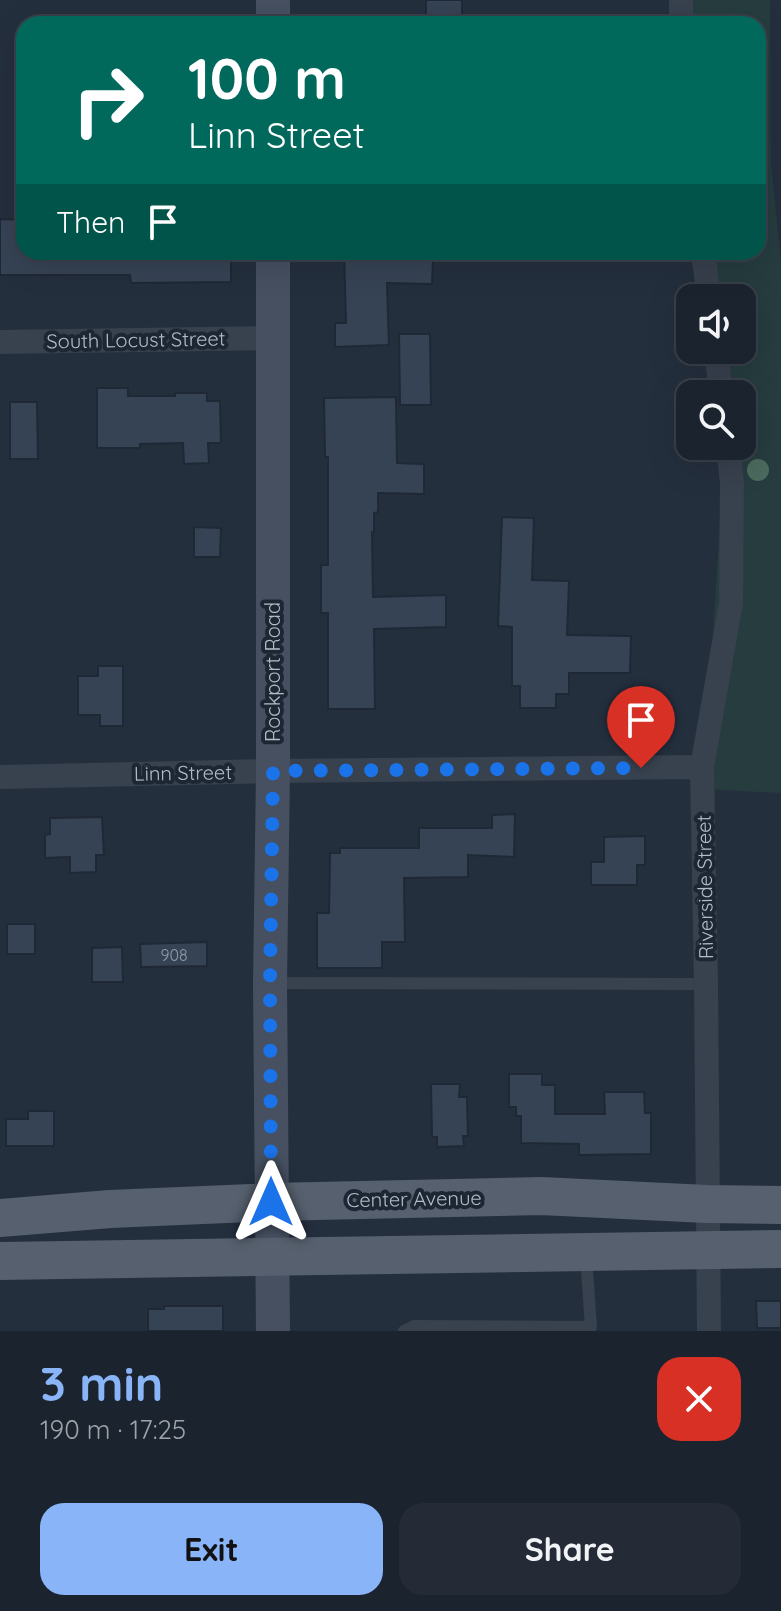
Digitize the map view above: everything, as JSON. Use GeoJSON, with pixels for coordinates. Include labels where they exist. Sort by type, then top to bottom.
{"type":"FeatureCollection","features":[{"type":"Feature","properties":{"kind":"main road","name":"Center Avenue"},"geometry":{"type":"LineString","coordinates":[[0,1218],[110,1209],[271,1202],[541,1196],[781,1205]]}},
{"type":"Feature","properties":{"kind":"main road"},"geometry":{"type":"LineString","coordinates":[[0,1261],[781,1249]]}},
{"type":"Feature","properties":{"kind":"street","name":"Rockport Road"},"geometry":{"type":"LineString","coordinates":[[273,260],[270,983],[273,1331]]}},
{"type":"Feature","properties":{"kind":"street"},"geometry":{"type":"LineString","coordinates":[[704,260],[707,284]]}},
{"type":"Feature","properties":{"kind":"street","name":"South Locust Street"},"geometry":{"type":"LineString","coordinates":[[0,342],[273,338]]}},
{"type":"Feature","properties":{"kind":"street","name":"Riverside Street"},"geometry":{"type":"LineString","coordinates":[[709,1331],[702,767],[731,603],[730,460]]}},
{"type":"Feature","properties":{"kind":"street","name":"Linn Street"},"geometry":{"type":"LineString","coordinates":[[0,777],[702,767]]}},
{"type":"Feature","properties":{"kind":"lane"},"geometry":{"type":"LineString","coordinates":[[270,983],[706,984]]}},
{"type":"Feature","properties":{"kind":"lane"},"geometry":{"type":"LineString","coordinates":[[404,1331],[414,1326],[591,1329],[586,1251]]}},
{"type":"Feature","properties":{"kind":"green space"},"geometry":{"type":"Polygon","coordinates":[[[673,0],[770,0],[771,163],[781,263],[781,793],[703,789],[722,491],[719,460],[756,460],[756,380],[710,380],[709,364],[756,364],[756,284],[701,284],[699,260],[766,260],[766,16],[674,16],[673,0]]]}},
{"type":"Feature","properties":{"kind":"building"},"geometry":{"type":"Polygon","coordinates":[[[426,0],[462,0],[462,16],[426,16],[426,0]]]}},
{"type":"Feature","properties":{"kind":"building"},"geometry":{"type":"Polygon","coordinates":[[[0,219],[16,220],[16,260],[231,260],[231,282],[131,283],[130,275],[0,275],[0,219]]]}},
{"type":"Feature","properties":{"kind":"building"},"geometry":{"type":"Polygon","coordinates":[[[344,260],[433,260],[432,284],[387,283],[389,345],[335,347],[335,323],[346,323],[344,260]]]}},
{"type":"Feature","properties":{"kind":"building"},"geometry":{"type":"Polygon","coordinates":[[[399,334],[430,334],[431,405],[400,405],[399,334]]]}},
{"type":"Feature","properties":{"kind":"building"},"geometry":{"type":"Polygon","coordinates":[[[97,388],[128,388],[128,396],[207,393],[207,401],[220,401],[221,443],[208,443],[209,463],[184,464],[183,443],[140,444],[140,448],[97,448],[97,388]]]}},
{"type":"Feature","properties":{"kind":"building"},"geometry":{"type":"Polygon","coordinates":[[[396,397],[397,463],[424,464],[424,494],[378,493],[378,512],[374,513],[372,532],[373,597],[446,595],[446,627],[374,629],[375,709],[328,709],[328,613],[321,613],[321,565],[328,565],[328,457],[325,457],[324,398],[396,397]]]}},
{"type":"Feature","properties":{"kind":"building"},"geometry":{"type":"Polygon","coordinates":[[[10,402],[37,402],[38,459],[10,459],[10,402]]]}},
{"type":"Feature","properties":{"kind":"building"},"geometry":{"type":"Polygon","coordinates":[[[502,517],[534,518],[532,580],[569,581],[567,635],[631,636],[630,673],[569,673],[569,694],[556,694],[556,708],[520,708],[520,686],[512,686],[512,627],[498,626],[502,517]]]}},
{"type":"Feature","properties":{"kind":"building"},"geometry":{"type":"Polygon","coordinates":[[[194,527],[221,528],[220,557],[194,557],[194,527]]]}},
{"type":"Feature","properties":{"kind":"building"},"geometry":{"type":"Polygon","coordinates":[[[98,666],[123,666],[123,726],[100,726],[100,715],[78,715],[78,676],[98,676],[98,666]]]}},
{"type":"Feature","properties":{"kind":"building"},"geometry":{"type":"Polygon","coordinates":[[[515,814],[514,857],[468,855],[468,877],[404,878],[405,942],[382,942],[382,968],[317,968],[317,913],[329,913],[330,853],[340,853],[340,848],[419,848],[419,828],[492,828],[492,815],[515,814]]]}},
{"type":"Feature","properties":{"kind":"building"},"geometry":{"type":"Polygon","coordinates":[[[102,817],[104,855],[96,855],[96,872],[70,873],[70,857],[45,858],[45,835],[50,834],[50,818],[102,817]]]}},
{"type":"Feature","properties":{"kind":"building"},"geometry":{"type":"Polygon","coordinates":[[[645,836],[645,865],[637,865],[637,885],[591,885],[591,862],[604,862],[604,837],[645,836]]]}},
{"type":"Feature","properties":{"kind":"building"},"geometry":{"type":"Polygon","coordinates":[[[7,924],[35,924],[35,954],[7,954],[7,924]]]}},
{"type":"Feature","properties":{"kind":"building"},"geometry":{"type":"Polygon","coordinates":[[[207,942],[207,966],[141,967],[140,944],[207,942]]]}},
{"type":"Feature","properties":{"kind":"building"},"geometry":{"type":"Polygon","coordinates":[[[122,947],[123,982],[92,982],[92,948],[122,947]]]}},
{"type":"Feature","properties":{"kind":"building"},"geometry":{"type":"Polygon","coordinates":[[[509,1074],[542,1074],[542,1085],[555,1085],[555,1114],[605,1114],[604,1092],[644,1092],[645,1113],[651,1113],[651,1154],[579,1155],[579,1144],[521,1143],[521,1116],[516,1116],[516,1107],[509,1107],[509,1074]]]}},
{"type":"Feature","properties":{"kind":"building"},"geometry":{"type":"Polygon","coordinates":[[[431,1084],[460,1084],[459,1097],[467,1097],[468,1136],[463,1136],[464,1146],[437,1147],[437,1137],[432,1137],[431,1084]]]}},
{"type":"Feature","properties":{"kind":"building"},"geometry":{"type":"Polygon","coordinates":[[[28,1111],[54,1111],[54,1146],[6,1146],[6,1119],[28,1119],[28,1111]]]}},
{"type":"Feature","properties":{"kind":"building"},"geometry":{"type":"Polygon","coordinates":[[[756,1301],[781,1301],[781,1328],[757,1328],[756,1301]]]}},
{"type":"Feature","properties":{"kind":"building"},"geometry":{"type":"Polygon","coordinates":[[[164,1306],[223,1306],[223,1331],[148,1331],[148,1309],[164,1309],[164,1306]]]}},
{"type":"Feature","properties":{"kind":"route"},"geometry":{"type":"LineString","coordinates":[[271,1202],[273,771],[641,768]]}}]}
